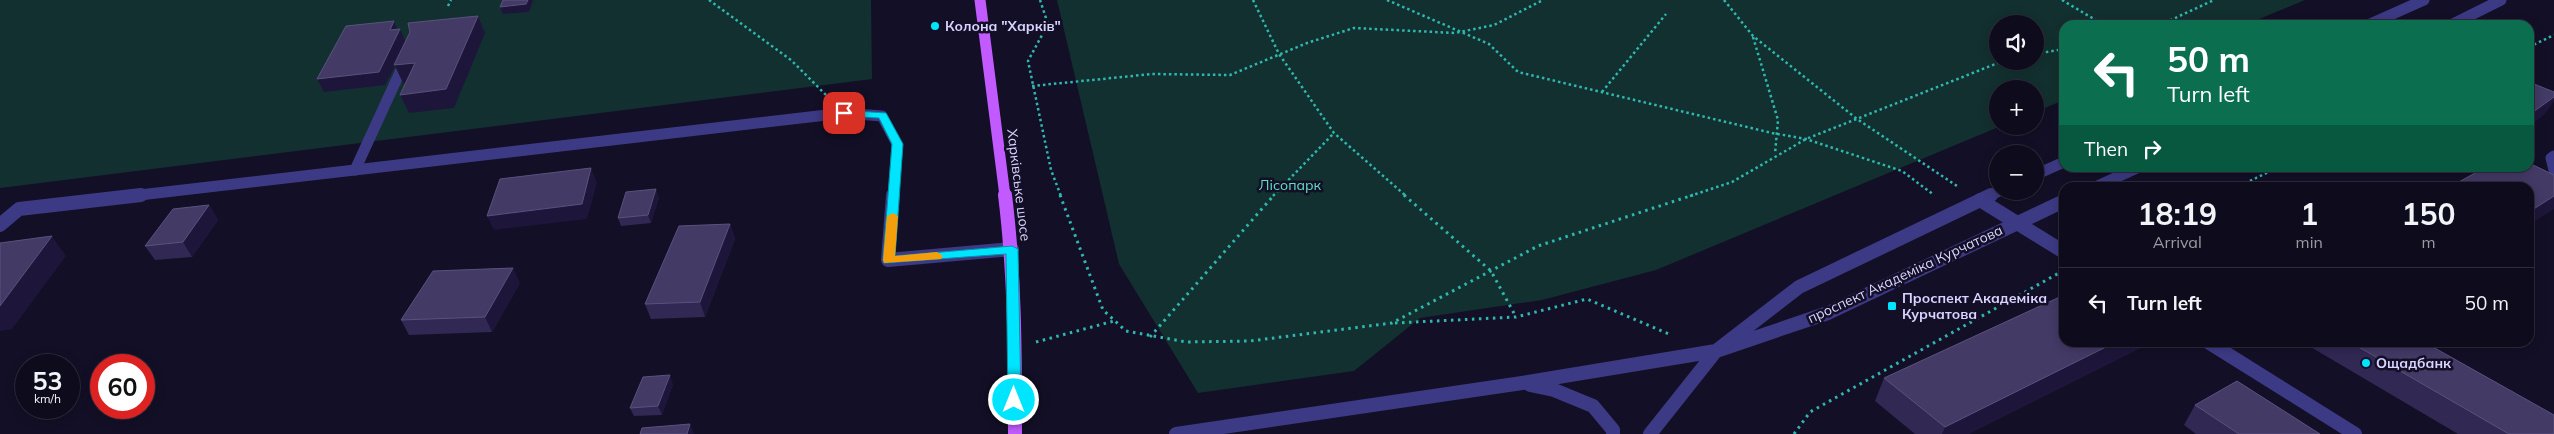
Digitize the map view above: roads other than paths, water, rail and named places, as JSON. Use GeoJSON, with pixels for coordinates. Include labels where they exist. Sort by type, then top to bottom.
{"type":"FeatureCollection","features":[{"type":"Feature","properties":{"kind":"main road","name":"Харківське шосе"},"geometry":{"type":"LineString","coordinates":[[980,0],[1012,249],[1015,434]]}},
{"type":"Feature","properties":{"kind":"street"},"geometry":{"type":"LineString","coordinates":[[2379,20],[2424,0]]}},
{"type":"Feature","properties":{"kind":"street"},"geometry":{"type":"LineString","coordinates":[[2461,20],[2501,0]]}},
{"type":"Feature","properties":{"kind":"street"},"geometry":{"type":"LineString","coordinates":[[355,170],[411,47]]}},
{"type":"Feature","properties":{"kind":"street"},"geometry":{"type":"LineString","coordinates":[[0,225],[20,209],[844,113],[882,116],[898,144],[888,260],[1012,249]]}},
{"type":"Feature","properties":{"kind":"street"},"geometry":{"type":"LineString","coordinates":[[2554,156],[2551,158],[2554,170]]}},
{"type":"Feature","properties":{"kind":"street"},"geometry":{"type":"LineString","coordinates":[[2044,171],[2059,164]]}},
{"type":"Feature","properties":{"kind":"street"},"geometry":{"type":"LineString","coordinates":[[2106,182],[2128,172]]}},
{"type":"Feature","properties":{"kind":"street"},"geometry":{"type":"LineString","coordinates":[[1650,434],[1716,351],[1799,287],[1989,196]]}},
{"type":"Feature","properties":{"kind":"street"},"geometry":{"type":"LineString","coordinates":[[1980,200],[2059,249]]}},
{"type":"Feature","properties":{"kind":"street","name":"проспект Академіка Курчатова"},"geometry":{"type":"LineString","coordinates":[[1176,434],[1522,383],[1716,351],[1828,313],[2059,202]]}},
{"type":"Feature","properties":{"kind":"street"},"geometry":{"type":"LineString","coordinates":[[2216,347],[2355,434]]}},
{"type":"Feature","properties":{"kind":"street"},"geometry":{"type":"LineString","coordinates":[[1522,383],[1554,390],[1593,406],[1613,434]]}},
{"type":"Feature","properties":{"kind":"place","name":"Колона \"Харків\""},"geometry":{"type":"Point","coordinates":[935,26]}},
{"type":"Feature","properties":{"kind":"place","name":"Проспект Академіка Курчатова"},"geometry":{"type":"Point","coordinates":[1892,306]}},
{"type":"Feature","properties":{"kind":"place","name":"Ощадбанк"},"geometry":{"type":"Point","coordinates":[2366,363]}},
{"type":"Feature","properties":{"kind":"park label","name":"Лісопарк"},"geometry":{"type":"Point","coordinates":[1290,185]}}]}
